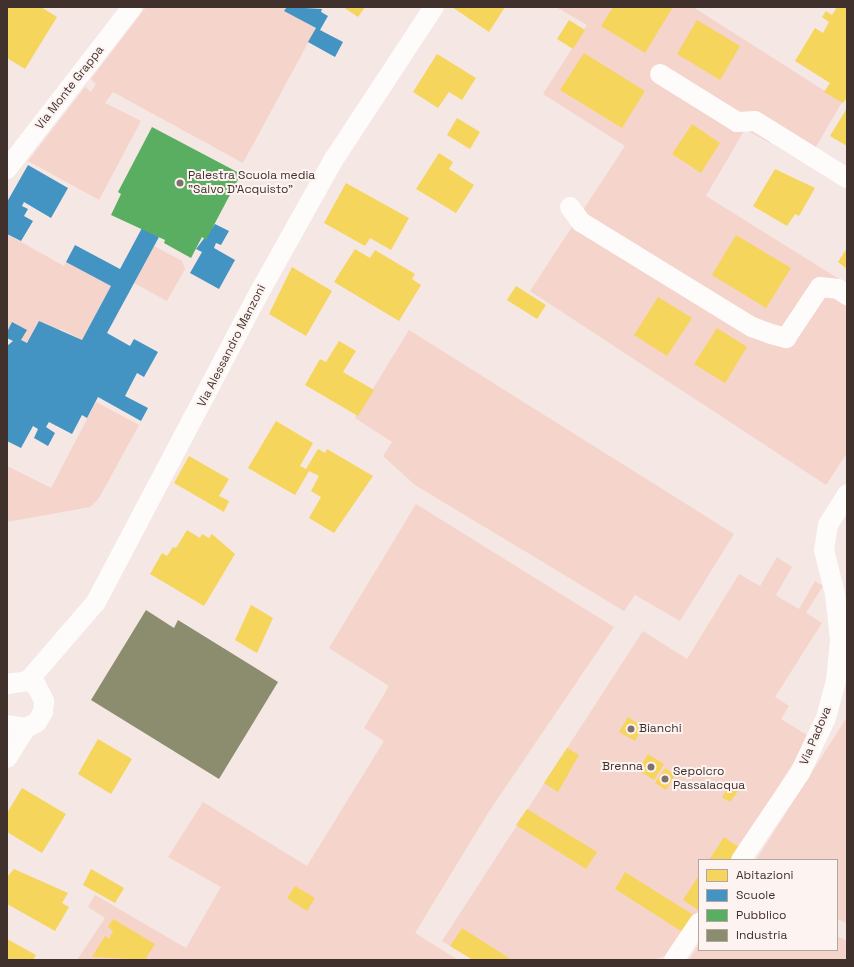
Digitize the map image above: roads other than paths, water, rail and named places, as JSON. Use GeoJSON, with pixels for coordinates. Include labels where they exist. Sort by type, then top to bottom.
{"type":"FeatureCollection","features":[{"type":"Feature","properties":{"kind":"street","name":"Via Alessandro Manzoni"},"geometry":{"type":"LineString","coordinates":[[28,681],[96,602],[259,293],[334,159],[434,7]]}},
{"type":"Feature","properties":{"kind":"street","name":"Via Monte Grappa"},"geometry":{"type":"LineString","coordinates":[[7,169],[124,10]]}},
{"type":"Feature","properties":{"kind":"street"},"geometry":{"type":"LineString","coordinates":[[660,74],[737,122],[755,121],[847,178]]}},
{"type":"Feature","properties":{"kind":"street"},"geometry":{"type":"LineString","coordinates":[[570,207],[581,222],[752,327],[771,334],[786,338],[820,287],[838,289],[847,295]]}},
{"type":"Feature","properties":{"kind":"street","name":"Via Padova"},"geometry":{"type":"LineString","coordinates":[[742,859],[800,773],[826,718],[836,681],[839,617],[824,550],[828,525],[847,494]]}},
{"type":"Feature","properties":{"kind":"street"},"geometry":{"type":"LineString","coordinates":[[7,684],[28,681],[36,685],[44,701],[43,712],[26,728],[7,758]]}},
{"type":"Feature","properties":{"kind":"street"},"geometry":{"type":"LineString","coordinates":[[7,725],[26,728]]}},
{"type":"Feature","properties":{"kind":"street"},"geometry":{"type":"LineString","coordinates":[[674,960],[698,924]]}},
{"type":"Feature","properties":{"kind":"place","name":"Palestra Scuola media \"Salvo D'Acquisto\""},"geometry":{"type":"Point","coordinates":[180,183]}},
{"type":"Feature","properties":{"kind":"place","name":"Bianchi"},"geometry":{"type":"Point","coordinates":[631,729]}},
{"type":"Feature","properties":{"kind":"place","name":"Brenna"},"geometry":{"type":"Point","coordinates":[651,767]}},
{"type":"Feature","properties":{"kind":"place","name":"Sepolcro Passalacqua"},"geometry":{"type":"Point","coordinates":[665,779]}}]}
